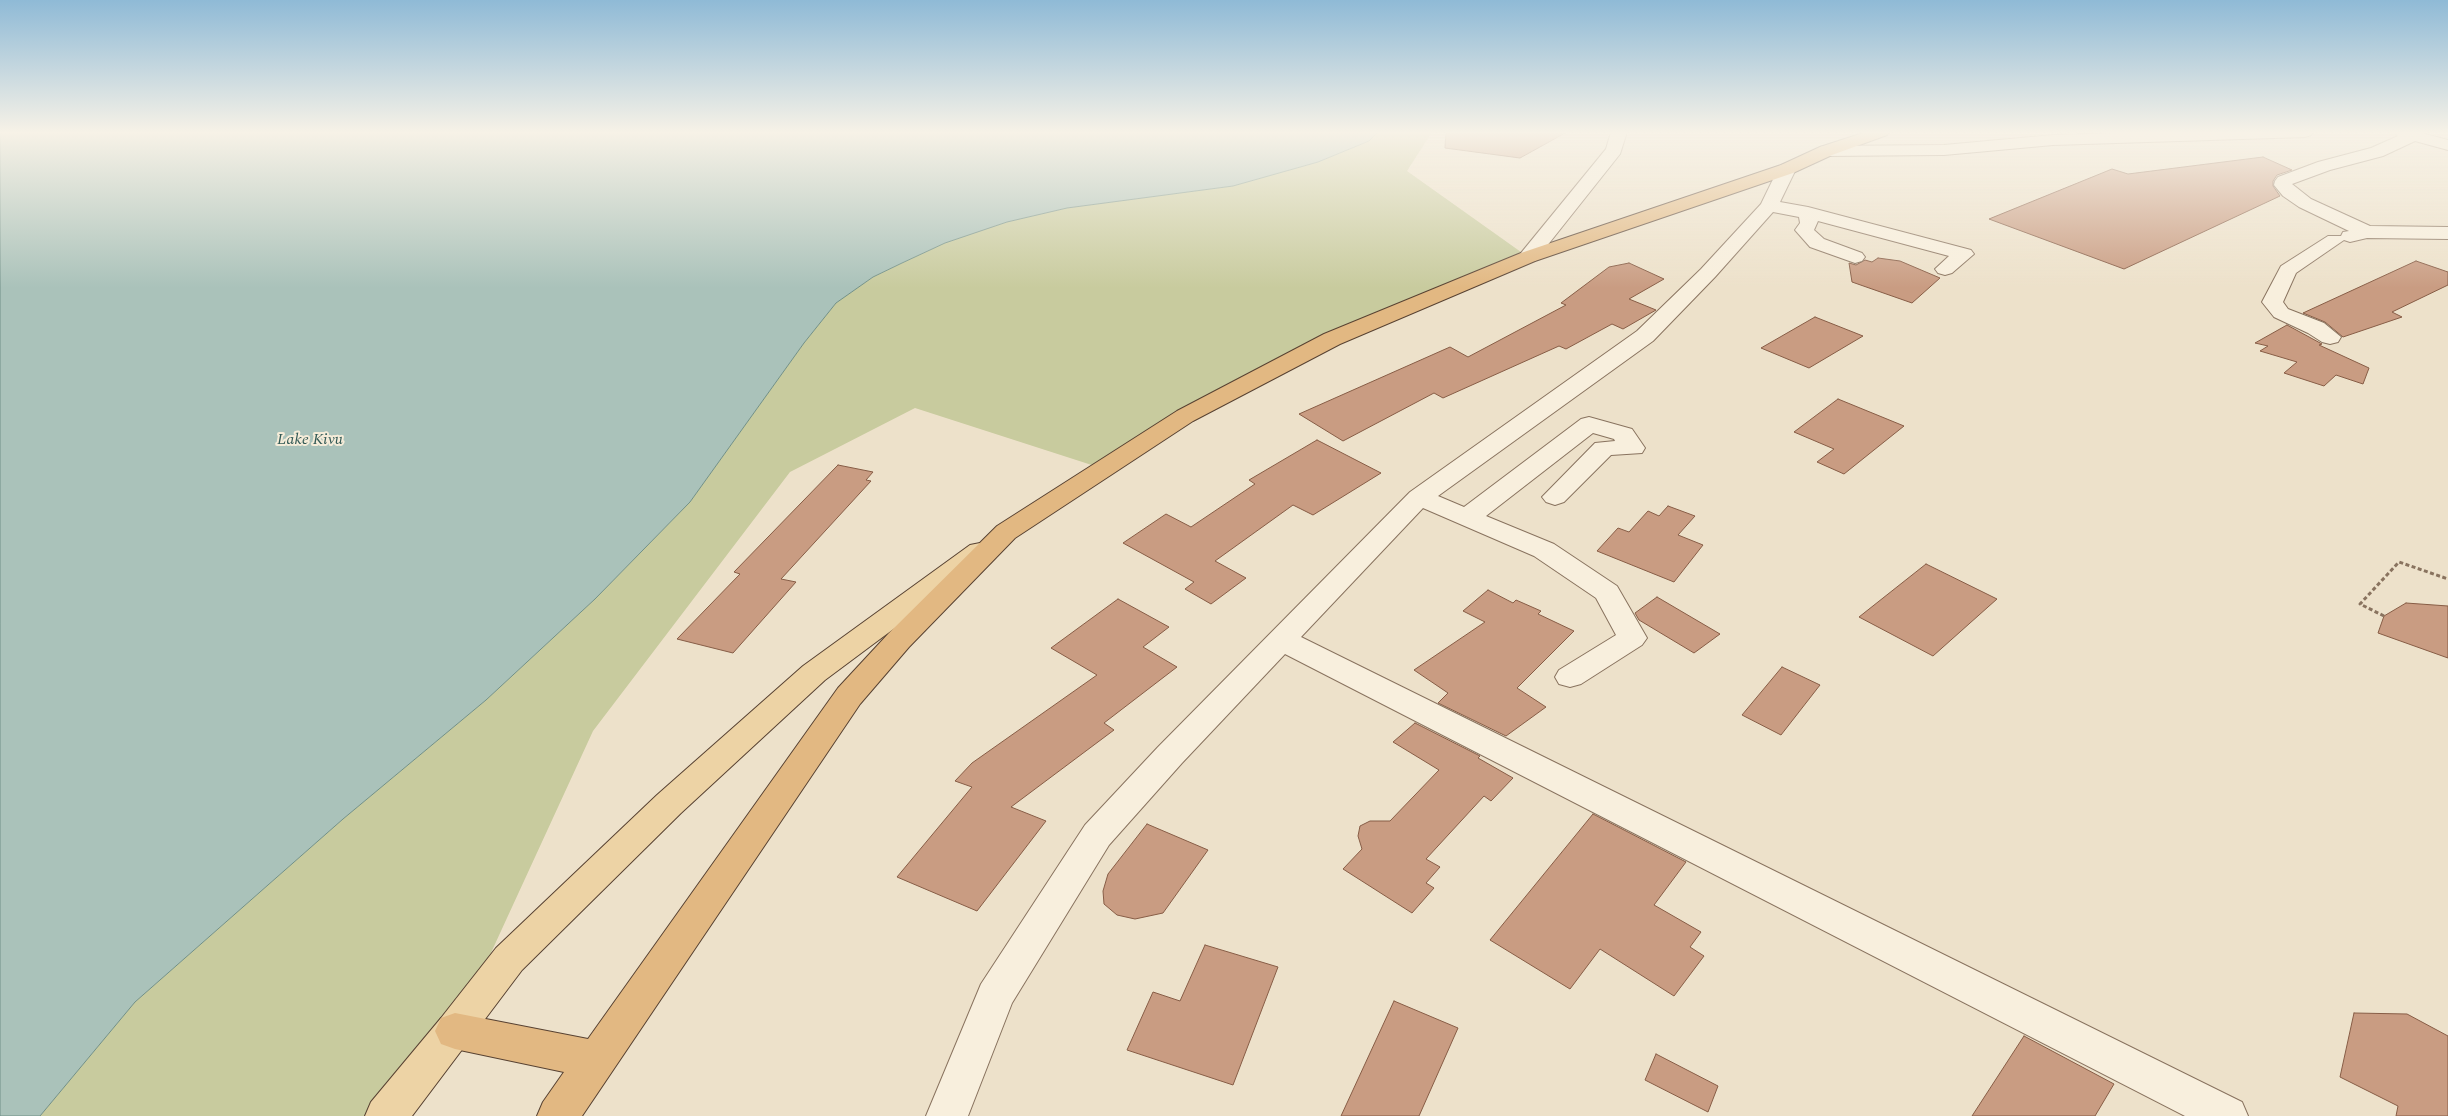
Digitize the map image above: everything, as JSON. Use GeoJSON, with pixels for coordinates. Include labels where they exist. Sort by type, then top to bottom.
{"type":"FeatureCollection","features":[{"type":"Feature","properties":{"kind":"highway"},"geometry":{"type":"LineString","coordinates":[[558,1116],[595,1059],[849,696],[899,640],[1006,532],[1185,416],[1332,339],[1528,258],[1746,184]]}},
{"type":"Feature","properties":{"kind":"highway"},"geometry":{"type":"LineString","coordinates":[[455,1031],[595,1059]]}},
{"type":"Feature","properties":{"kind":"main road"},"geometry":{"type":"LineString","coordinates":[[386,1116],[455,1031],[509,959],[669,804],[814,673],[1006,532]]}},
{"type":"Feature","properties":{"kind":"street"},"geometry":{"type":"LineString","coordinates":[[1528,258],[1587,184]]}},
{"type":"Feature","properties":{"kind":"street"},"geometry":{"type":"LineString","coordinates":[[947,1116],[995,996],[1097,835],[1170,755],[1420,497],[1645,336],[1708,273],[1769,206],[1780,184]]}},
{"type":"Feature","properties":{"kind":"street"},"geometry":{"type":"LineString","coordinates":[[2283,184],[2289,192],[2305,203],[2366,232]]}},
{"type":"Feature","properties":{"kind":"street"},"geometry":{"type":"LineString","coordinates":[[1769,206],[1808,213],[1964,254],[1945,269]]}},
{"type":"Feature","properties":{"kind":"street"},"geometry":{"type":"LineString","coordinates":[[1808,213],[1809,224],[1804,230],[1817,243],[1855,257]]}},
{"type":"Feature","properties":{"kind":"street"},"geometry":{"type":"LineString","coordinates":[[2296,253],[2366,232],[2448,233]]}},
{"type":"Feature","properties":{"kind":"street"},"geometry":{"type":"LineString","coordinates":[[2330,337],[2316,328],[2281,313],[2272,302],[2288,270],[2335,240]]}},
{"type":"Feature","properties":{"kind":"street"},"geometry":{"type":"LineString","coordinates":[[1467,517],[1589,424],[1623,434],[1633,448],[1604,448],[1555,497]]}},
{"type":"Feature","properties":{"kind":"street"},"geometry":{"type":"LineString","coordinates":[[1420,497],[1544,550],[1607,592],[1632,638],[1570,677]]}},
{"type":"Feature","properties":{"kind":"street"},"geometry":{"type":"LineString","coordinates":[[1283,640],[2227,1116]]}},
{"type":"Feature","properties":{"kind":"path"},"geometry":{"type":"LineString","coordinates":[[2384,616],[2360,604],[2399,562],[2448,579]]}},
{"type":"Feature","properties":{"kind":"green space"},"geometry":{"type":"Polygon","coordinates":[[[1240,184],[1425,184],[1528,257],[1332,339],[1101,468],[915,408],[790,472],[593,731],[455,1031],[386,1116],[40,1116],[135,1002],[343,819],[486,700],[595,599],[690,502],[804,343],[836,303],[873,277],[902,263],[945,243],[1007,222],[1067,208],[1240,184]]]}},
{"type":"Feature","properties":{"kind":"water","name":"Lake Kivu"},"geometry":{"type":"Polygon","coordinates":[[[0,184],[1240,184],[1067,208],[1007,222],[945,243],[902,263],[873,277],[836,303],[804,343],[690,502],[595,599],[486,700],[343,819],[135,1002],[40,1116],[0,1116],[0,184]]]}},
{"type":"Feature","properties":{"kind":"building"},"geometry":{"type":"Polygon","coordinates":[[[2075,184],[2273,184],[2280,196],[2124,269],[1989,219],[2075,184]]]}},
{"type":"Feature","properties":{"kind":"building"},"geometry":{"type":"Polygon","coordinates":[[[1878,258],[1900,261],[1940,278],[1912,303],[1852,282],[1849,263],[1856,265],[1865,260],[1872,262],[1878,258]]]}},
{"type":"Feature","properties":{"kind":"building"},"geometry":{"type":"Polygon","coordinates":[[[2416,261],[2448,272],[2448,285],[2392,312],[2402,317],[2343,337],[2325,322],[2303,313],[2416,261]]]}},
{"type":"Feature","properties":{"kind":"building"},"geometry":{"type":"Polygon","coordinates":[[[1629,263],[1664,279],[1629,299],[1656,310],[1623,329],[1612,324],[1566,349],[1559,346],[1443,398],[1434,393],[1343,441],[1299,414],[1450,347],[1468,357],[1566,305],[1561,303],[1609,267],[1629,263]]]}},
{"type":"Feature","properties":{"kind":"building"},"geometry":{"type":"Polygon","coordinates":[[[1815,317],[1863,336],[1809,368],[1761,348],[1815,317]]]}},
{"type":"Feature","properties":{"kind":"building"},"geometry":{"type":"Polygon","coordinates":[[[2287,325],[2322,344],[2319,345],[2369,368],[2363,384],[2336,375],[2324,386],[2284,373],[2297,362],[2260,351],[2268,346],[2255,343],[2287,325]]]}},
{"type":"Feature","properties":{"kind":"building"},"geometry":{"type":"Polygon","coordinates":[[[1838,399],[1904,426],[1844,474],[1817,462],[1834,449],[1794,432],[1838,399]]]}},
{"type":"Feature","properties":{"kind":"building"},"geometry":{"type":"Polygon","coordinates":[[[1317,440],[1381,473],[1313,515],[1293,505],[1215,561],[1246,578],[1211,604],[1185,589],[1194,582],[1123,543],[1166,514],[1191,527],[1255,484],[1249,480],[1317,440]]]}},
{"type":"Feature","properties":{"kind":"building"},"geometry":{"type":"Polygon","coordinates":[[[838,465],[873,472],[866,480],[871,481],[781,579],[796,582],[733,653],[677,639],[740,574],[734,572],[838,465]]]}},
{"type":"Feature","properties":{"kind":"building"},"geometry":{"type":"Polygon","coordinates":[[[1668,506],[1695,516],[1678,535],[1703,545],[1674,582],[1597,551],[1618,528],[1629,532],[1648,511],[1659,516],[1668,506]]]}},
{"type":"Feature","properties":{"kind":"building"},"geometry":{"type":"Polygon","coordinates":[[[1926,564],[1997,599],[1933,656],[1859,617],[1926,564]]]}},
{"type":"Feature","properties":{"kind":"building"},"geometry":{"type":"Polygon","coordinates":[[[1488,590],[1513,603],[1516,600],[1541,611],[1538,614],[1574,631],[1517,688],[1546,707],[1506,736],[1438,703],[1448,693],[1414,670],[1485,622],[1463,611],[1488,590]]]}},
{"type":"Feature","properties":{"kind":"building"},"geometry":{"type":"Polygon","coordinates":[[[1657,597],[1720,634],[1694,653],[1639,620],[1635,613],[1657,597]]]}},
{"type":"Feature","properties":{"kind":"building"},"geometry":{"type":"Polygon","coordinates":[[[1118,599],[1169,627],[1143,647],[1177,667],[1104,723],[1114,730],[1011,807],[1046,821],[977,911],[897,877],[972,787],[955,781],[972,763],[1097,675],[1051,648],[1118,599]]]}},
{"type":"Feature","properties":{"kind":"building"},"geometry":{"type":"Polygon","coordinates":[[[2406,603],[2448,606],[2448,658],[2378,633],[2384,616],[2406,603]]]}},
{"type":"Feature","properties":{"kind":"building"},"geometry":{"type":"Polygon","coordinates":[[[1782,667],[1820,685],[1781,735],[1742,715],[1782,667]]]}},
{"type":"Feature","properties":{"kind":"building"},"geometry":{"type":"Polygon","coordinates":[[[1415,723],[1480,756],[1478,758],[1513,778],[1491,801],[1484,796],[1426,859],[1440,867],[1426,883],[1434,888],[1412,913],[1343,869],[1362,849],[1358,836],[1360,826],[1370,821],[1390,821],[1439,770],[1393,742],[1415,723]]]}},
{"type":"Feature","properties":{"kind":"building"},"geometry":{"type":"Polygon","coordinates":[[[1593,814],[1686,862],[1654,905],[1701,932],[1690,947],[1704,956],[1674,996],[1600,949],[1570,989],[1490,940],[1593,814]]]}},
{"type":"Feature","properties":{"kind":"building"},"geometry":{"type":"Polygon","coordinates":[[[1147,824],[1208,850],[1163,913],[1135,919],[1117,915],[1104,904],[1103,891],[1108,874],[1147,824]]]}},
{"type":"Feature","properties":{"kind":"building"},"geometry":{"type":"Polygon","coordinates":[[[1205,945],[1278,967],[1233,1085],[1127,1050],[1153,992],[1180,1001],[1205,945]]]}},
{"type":"Feature","properties":{"kind":"building"},"geometry":{"type":"Polygon","coordinates":[[[1394,1001],[1458,1028],[1419,1116],[1341,1116],[1394,1001]]]}},
{"type":"Feature","properties":{"kind":"building"},"geometry":{"type":"Polygon","coordinates":[[[2354,1013],[2407,1014],[2448,1036],[2448,1116],[2396,1116],[2398,1106],[2340,1077],[2354,1013]]]}},
{"type":"Feature","properties":{"kind":"building"},"geometry":{"type":"Polygon","coordinates":[[[2024,1036],[2114,1084],[2095,1116],[1972,1116],[2024,1036]]]}},
{"type":"Feature","properties":{"kind":"building"},"geometry":{"type":"Polygon","coordinates":[[[1656,1054],[1718,1086],[1708,1112],[1645,1080],[1656,1054]]]}}]}
